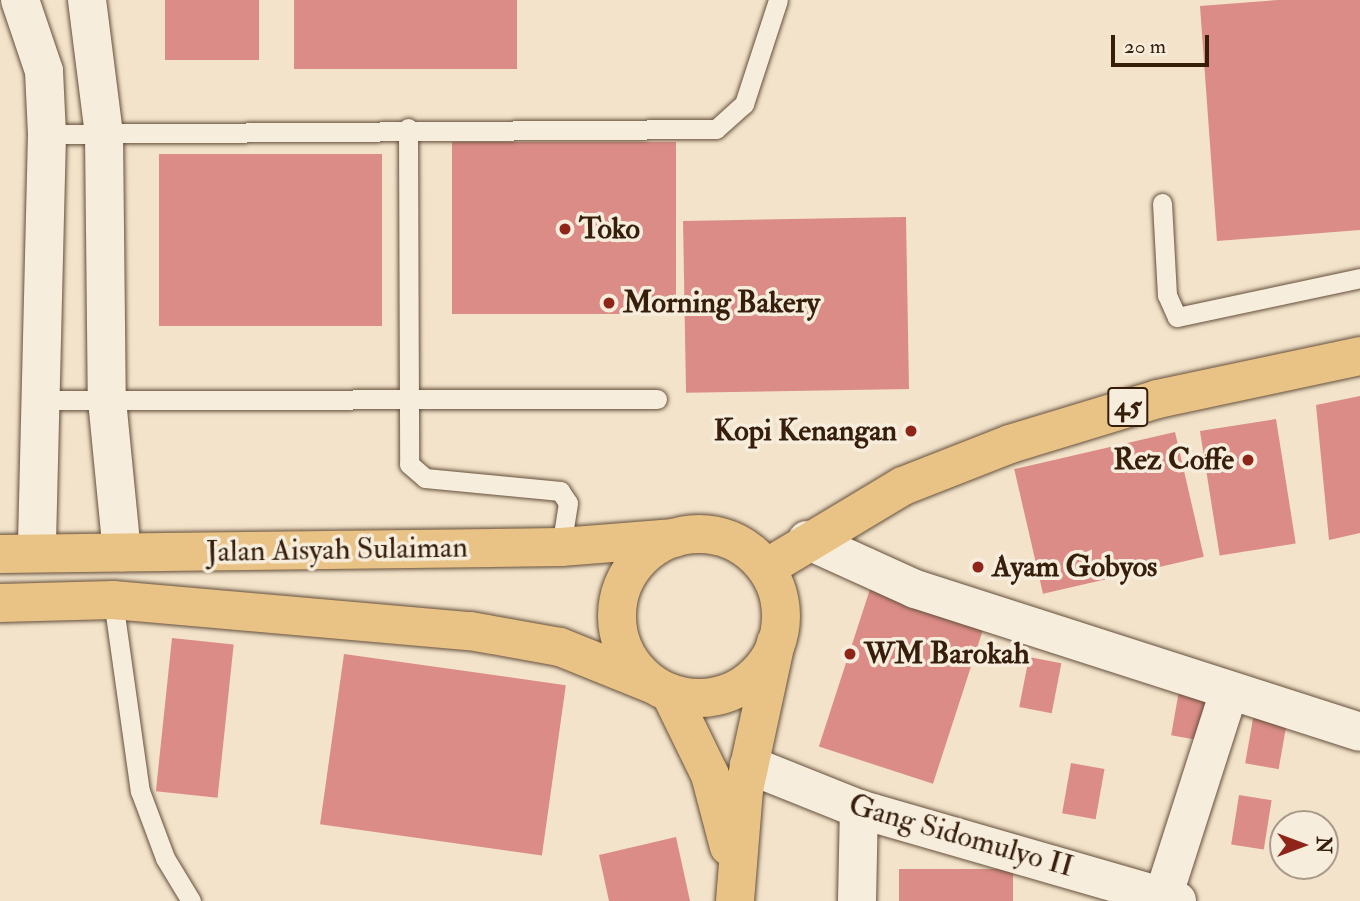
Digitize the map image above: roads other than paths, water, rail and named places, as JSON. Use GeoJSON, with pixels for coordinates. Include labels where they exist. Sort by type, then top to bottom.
{"type":"FeatureCollection","features":[{"type":"Feature","properties":{"kind":"main road","name":"45"},"geometry":{"type":"LineString","coordinates":[[768,567],[807,540],[904,486],[1010,443],[1158,399],[1360,356]]}},
{"type":"Feature","properties":{"kind":"main road","name":"Jalan Aisyah Sulaiman"},"geometry":{"type":"LineString","coordinates":[[19,553],[561,547],[675,538]]}},
{"type":"Feature","properties":{"kind":"main road"},"geometry":{"type":"LineString","coordinates":[[675,538],[736,541],[768,567],[779,610],[776,642],[749,765],[735,887],[709,775],[661,689],[623,649],[617,604],[628,575],[647,552],[675,538]]}},
{"type":"Feature","properties":{"kind":"main road","name":"Jalan Aisyah Sulaiman"},"geometry":{"type":"LineString","coordinates":[[0,603],[113,600],[527,639],[661,689]]}},
{"type":"Feature","properties":{"kind":"main road"},"geometry":{"type":"LineString","coordinates":[[661,689],[700,698],[737,689],[756,674],[776,642]]}},
{"type":"Feature","properties":{"kind":"street"},"geometry":{"type":"LineString","coordinates":[[19,553],[41,400],[47,134],[44,71],[20,0]]}},
{"type":"Feature","properties":{"kind":"street"},"geometry":{"type":"LineString","coordinates":[[87,0],[104,134],[107,400],[122,552]]}},
{"type":"Feature","properties":{"kind":"street"},"geometry":{"type":"LineString","coordinates":[[807,540],[915,589],[1360,732]]}},
{"type":"Feature","properties":{"kind":"street"},"geometry":{"type":"LineString","coordinates":[[1170,899],[1229,691]]}},
{"type":"Feature","properties":{"kind":"street","name":"Gang Sidomulyo II"},"geometry":{"type":"LineString","coordinates":[[749,765],[859,809],[1103,888],[1170,899]]}},
{"type":"Feature","properties":{"kind":"street"},"geometry":{"type":"LineString","coordinates":[[857,901],[859,809]]}},
{"type":"Feature","properties":{"kind":"lane"},"geometry":{"type":"LineString","coordinates":[[47,134],[408,128],[716,129],[744,104],[778,0]]}},
{"type":"Feature","properties":{"kind":"lane"},"geometry":{"type":"LineString","coordinates":[[408,128],[404,396],[413,471],[425,478],[560,491],[568,503],[561,547]]}},
{"type":"Feature","properties":{"kind":"lane"},"geometry":{"type":"LineString","coordinates":[[1162,203],[1167,295],[1177,317],[1360,278]]}},
{"type":"Feature","properties":{"kind":"lane"},"geometry":{"type":"LineString","coordinates":[[41,400],[404,396],[657,398]]}},
{"type":"Feature","properties":{"kind":"lane"},"geometry":{"type":"LineString","coordinates":[[113,600],[140,791],[165,858],[191,901]]}},
{"type":"Feature","properties":{"kind":"place","name":"Toko"},"geometry":{"type":"Point","coordinates":[565,229]}},
{"type":"Feature","properties":{"kind":"place","name":"Morning Bakery"},"geometry":{"type":"Point","coordinates":[609,303]}},
{"type":"Feature","properties":{"kind":"place","name":"Kopi Kenangan"},"geometry":{"type":"Point","coordinates":[911,431]}},
{"type":"Feature","properties":{"kind":"place","name":"Rez Coffe"},"geometry":{"type":"Point","coordinates":[1248,460]}},
{"type":"Feature","properties":{"kind":"place","name":"Ayam Gobyos"},"geometry":{"type":"Point","coordinates":[978,567]}},
{"type":"Feature","properties":{"kind":"place","name":"WM Barokah"},"geometry":{"type":"Point","coordinates":[850,654]}}]}
